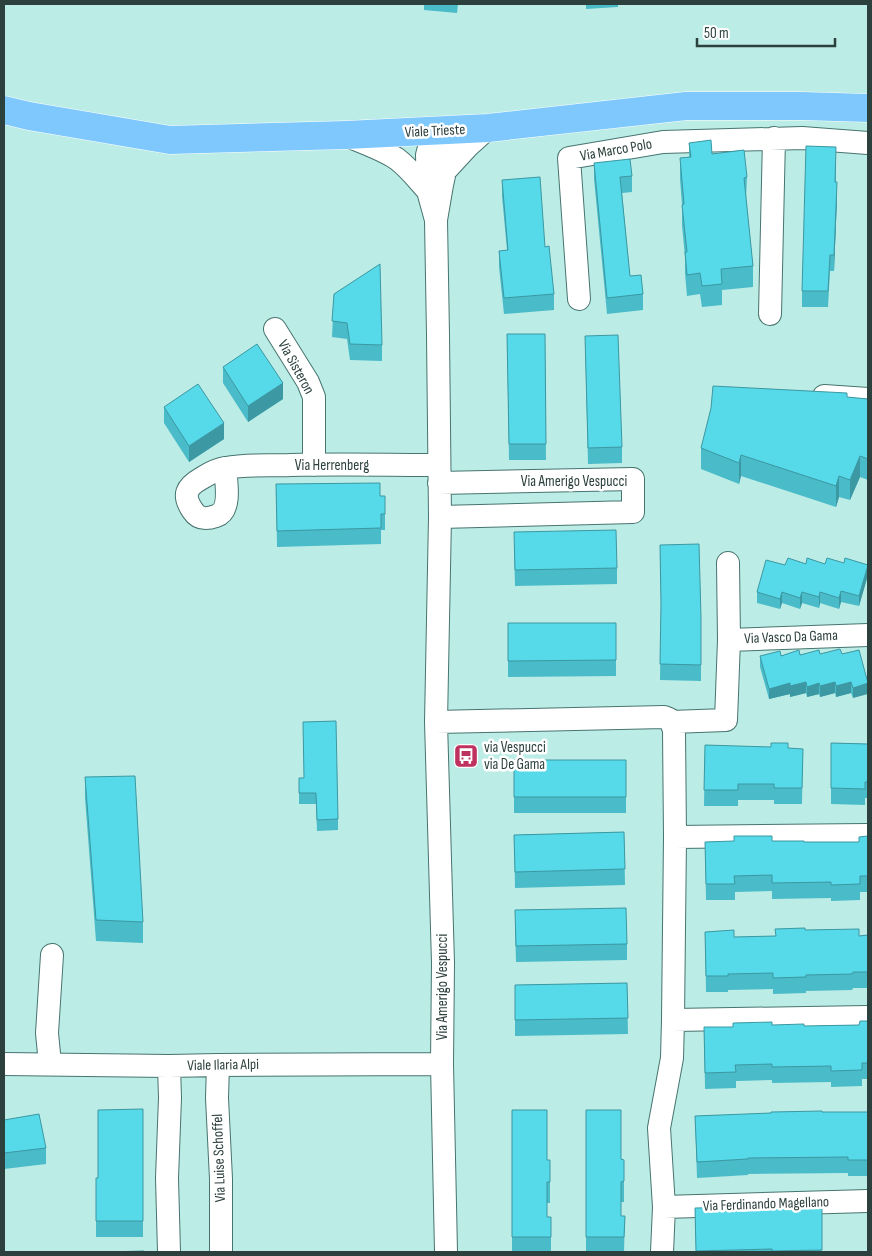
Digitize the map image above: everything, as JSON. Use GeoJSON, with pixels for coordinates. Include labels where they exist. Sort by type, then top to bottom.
{"type":"FeatureCollection","features":[{"type":"Feature","properties":{"kind":"main road","name":"Viale Trieste"},"geometry":{"type":"LineString","coordinates":[[4,110],[170,140],[346,135],[488,128],[686,106],[868,108]]}},
{"type":"Feature","properties":{"kind":"street"},"geometry":{"type":"LineString","coordinates":[[444,172],[488,128]]}},
{"type":"Feature","properties":{"kind":"street","name":"Via Amerigo Vespucci"},"geometry":{"type":"LineString","coordinates":[[436,220],[428,191],[427,155],[431,140],[440,130],[448,150],[436,220],[440,517],[436,722],[444,963],[442,1064],[446,1252]]}},
{"type":"Feature","properties":{"kind":"street","name":"Via Amerigo Vespucci"},"geometry":{"type":"LineString","coordinates":[[346,135],[397,159],[409,169],[428,191]]}},
{"type":"Feature","properties":{"kind":"street"},"geometry":{"type":"LineString","coordinates":[[770,314],[774,138]]}},
{"type":"Feature","properties":{"kind":"street","name":"Via Marco Polo"},"geometry":{"type":"LineString","coordinates":[[579,299],[569,158],[662,142],[802,138],[868,143]]}},
{"type":"Feature","properties":{"kind":"street","name":"Via Sisteron"},"geometry":{"type":"LineString","coordinates":[[275,330],[308,382],[314,397],[314,465]]}},
{"type":"Feature","properties":{"kind":"street"},"geometry":{"type":"LineString","coordinates":[[824,396],[868,399]]}},
{"type":"Feature","properties":{"kind":"street","name":"Via Herrenberg"},"geometry":{"type":"LineString","coordinates":[[225,468],[239,466],[314,465],[439,474]]}},
{"type":"Feature","properties":{"kind":"street","name":"Via Amerigo Vespucci"},"geometry":{"type":"LineString","coordinates":[[439,474],[633,478],[633,512],[440,517]]}},
{"type":"Feature","properties":{"kind":"street"},"geometry":{"type":"LineString","coordinates":[[728,563],[729,640]]}},
{"type":"Feature","properties":{"kind":"street","name":"Via Vasco Da Gama"},"geometry":{"type":"LineString","coordinates":[[672,722],[726,720],[729,640],[868,635]]}},
{"type":"Feature","properties":{"kind":"street"},"geometry":{"type":"LineString","coordinates":[[436,722],[664,717],[672,722],[674,730],[675,837],[674,1020],[672,1058],[659,1128],[664,1206],[662,1252]]}},
{"type":"Feature","properties":{"kind":"street"},"geometry":{"type":"LineString","coordinates":[[675,837],[868,835]]}},
{"type":"Feature","properties":{"kind":"street"},"geometry":{"type":"LineString","coordinates":[[50,1064],[47,1033],[52,955]]}},
{"type":"Feature","properties":{"kind":"street"},"geometry":{"type":"LineString","coordinates":[[674,1020],[868,1017]]}},
{"type":"Feature","properties":{"kind":"street","name":"Viale Ilaria Alpi"},"geometry":{"type":"LineString","coordinates":[[4,1064],[169,1066],[442,1064]]}},
{"type":"Feature","properties":{"kind":"street","name":"Via Luise Schoffel"},"geometry":{"type":"LineString","coordinates":[[218,1065],[222,1252]]}},
{"type":"Feature","properties":{"kind":"street"},"geometry":{"type":"LineString","coordinates":[[169,1066],[170,1098],[167,1178],[169,1252]]}},
{"type":"Feature","properties":{"kind":"street","name":"Via Ferdinando Magellano"},"geometry":{"type":"LineString","coordinates":[[664,1206],[868,1201]]}},
{"type":"Feature","properties":{"kind":"building"},"geometry":{"type":"Polygon","coordinates":[[[711,140],[712,154],[744,150],[747,177],[744,178],[753,266],[721,269],[722,284],[702,286],[700,273],[687,275],[680,158],[691,157],[689,143],[711,140]]]}},
{"type":"Feature","properties":{"kind":"building"},"geometry":{"type":"Polygon","coordinates":[[[806,146],[836,147],[835,182],[837,182],[834,255],[830,255],[828,291],[802,291],[806,146]]]}},
{"type":"Feature","properties":{"kind":"building"},"geometry":{"type":"Polygon","coordinates":[[[630,159],[632,176],[620,177],[630,276],[641,275],[643,294],[607,298],[594,163],[630,159]]]}},
{"type":"Feature","properties":{"kind":"building"},"geometry":{"type":"Polygon","coordinates":[[[540,177],[545,247],[549,246],[554,294],[504,298],[499,251],[508,250],[502,180],[540,177]]]}},
{"type":"Feature","properties":{"kind":"building"},"geometry":{"type":"Polygon","coordinates":[[[380,264],[382,345],[350,344],[347,323],[332,321],[334,294],[380,264]]]}},
{"type":"Feature","properties":{"kind":"building"},"geometry":{"type":"Polygon","coordinates":[[[507,334],[545,334],[546,444],[509,444],[507,334]]]}},
{"type":"Feature","properties":{"kind":"building"},"geometry":{"type":"Polygon","coordinates":[[[618,335],[622,447],[588,448],[585,336],[618,335]]]}},
{"type":"Feature","properties":{"kind":"building"},"geometry":{"type":"Polygon","coordinates":[[[257,344],[283,383],[248,406],[223,367],[257,344]]]}},
{"type":"Feature","properties":{"kind":"building"},"geometry":{"type":"Polygon","coordinates":[[[198,384],[224,423],[189,446],[164,407],[198,384]]]}},
{"type":"Feature","properties":{"kind":"building"},"geometry":{"type":"Polygon","coordinates":[[[713,386],[847,393],[847,397],[868,399],[868,459],[860,456],[850,480],[839,476],[836,486],[741,455],[739,463],[701,448],[711,408],[713,386]]]}},
{"type":"Feature","properties":{"kind":"building"},"geometry":{"type":"Polygon","coordinates":[[[380,483],[380,496],[385,496],[385,514],[381,514],[381,528],[277,531],[276,484],[380,483]]]}},
{"type":"Feature","properties":{"kind":"building"},"geometry":{"type":"Polygon","coordinates":[[[616,530],[617,568],[515,570],[514,532],[616,530]]]}},
{"type":"Feature","properties":{"kind":"building"},"geometry":{"type":"Polygon","coordinates":[[[699,544],[701,665],[660,664],[660,545],[699,544]]]}},
{"type":"Feature","properties":{"kind":"building"},"geometry":{"type":"Polygon","coordinates":[[[788,558],[806,564],[807,558],[825,564],[827,558],[844,563],[845,558],[868,565],[859,596],[841,591],[839,598],[820,592],[819,597],[802,592],[800,598],[782,592],[780,599],[757,592],[766,560],[785,565],[788,558]]]}},
{"type":"Feature","properties":{"kind":"building"},"geometry":{"type":"Polygon","coordinates":[[[508,623],[616,623],[616,660],[508,661],[508,623]]]}},
{"type":"Feature","properties":{"kind":"building"},"geometry":{"type":"Polygon","coordinates":[[[840,649],[842,654],[859,650],[868,683],[853,688],[851,682],[836,686],[835,682],[820,686],[819,683],[807,687],[806,682],[790,686],[790,683],[769,689],[760,656],[780,651],[781,656],[799,650],[800,655],[819,650],[820,654],[840,649]]]}},
{"type":"Feature","properties":{"kind":"building"},"geometry":{"type":"Polygon","coordinates":[[[336,721],[338,819],[317,820],[316,793],[299,793],[299,778],[304,778],[303,722],[336,721]]]}},
{"type":"Feature","properties":{"kind":"building"},"geometry":{"type":"Polygon","coordinates":[[[771,743],[788,743],[788,748],[803,749],[802,788],[774,788],[774,784],[738,784],[738,790],[704,790],[705,745],[771,747],[771,743]]]}},
{"type":"Feature","properties":{"kind":"building"},"geometry":{"type":"Polygon","coordinates":[[[831,743],[868,744],[868,782],[865,782],[865,789],[831,788],[831,743]]]}},
{"type":"Feature","properties":{"kind":"building"},"geometry":{"type":"Polygon","coordinates":[[[514,760],[626,760],[626,797],[514,797],[514,760]]]}},
{"type":"Feature","properties":{"kind":"building"},"geometry":{"type":"Polygon","coordinates":[[[135,776],[143,922],[96,920],[85,777],[135,776]]]}},
{"type":"Feature","properties":{"kind":"building"},"geometry":{"type":"Polygon","coordinates":[[[624,832],[625,869],[515,872],[514,835],[624,832]]]}},
{"type":"Feature","properties":{"kind":"building"},"geometry":{"type":"Polygon","coordinates":[[[734,836],[772,836],[772,841],[859,842],[859,837],[868,836],[868,876],[860,876],[860,884],[831,885],[831,882],[772,883],[772,875],[734,876],[735,884],[706,884],[705,842],[734,841],[734,836]]]}},
{"type":"Feature","properties":{"kind":"building"},"geometry":{"type":"Polygon","coordinates":[[[626,908],[627,944],[516,946],[515,910],[626,908]]]}},
{"type":"Feature","properties":{"kind":"building"},"geometry":{"type":"Polygon","coordinates":[[[805,928],[805,930],[859,929],[859,936],[868,935],[868,972],[773,978],[773,973],[706,976],[705,932],[734,930],[734,937],[776,936],[775,929],[805,928]]]}},
{"type":"Feature","properties":{"kind":"building"},"geometry":{"type":"Polygon","coordinates":[[[627,983],[628,1018],[515,1020],[515,985],[627,983]]]}},
{"type":"Feature","properties":{"kind":"building"},"geometry":{"type":"Polygon","coordinates":[[[860,1021],[868,1021],[868,1063],[862,1063],[862,1070],[831,1071],[831,1066],[772,1067],[772,1064],[735,1065],[736,1072],[705,1073],[704,1027],[733,1027],[733,1023],[772,1022],[772,1025],[859,1025],[860,1021]]]}},
{"type":"Feature","properties":{"kind":"building"},"geometry":{"type":"Polygon","coordinates":[[[143,1109],[143,1221],[96,1221],[98,1110],[143,1109]]]}},
{"type":"Feature","properties":{"kind":"building"},"geometry":{"type":"Polygon","coordinates":[[[512,1110],[547,1110],[547,1160],[550,1160],[550,1182],[547,1182],[547,1217],[551,1217],[551,1237],[512,1237],[512,1110]]]}},
{"type":"Feature","properties":{"kind":"building"},"geometry":{"type":"Polygon","coordinates":[[[586,1110],[621,1110],[621,1159],[624,1160],[624,1181],[621,1182],[621,1216],[625,1216],[624,1237],[586,1237],[586,1110]]]}},
{"type":"Feature","properties":{"kind":"building"},"geometry":{"type":"Polygon","coordinates":[[[822,1111],[868,1112],[868,1160],[848,1160],[848,1157],[748,1158],[697,1162],[695,1116],[822,1111]]]}},
{"type":"Feature","properties":{"kind":"building"},"geometry":{"type":"Polygon","coordinates":[[[39,1114],[46,1148],[4,1153],[4,1120],[39,1114]]]}},
{"type":"Feature","properties":{"kind":"building"},"geometry":{"type":"Polygon","coordinates":[[[822,1206],[822,1250],[696,1251],[695,1208],[822,1206]]]}},
{"type":"Feature","properties":{"kind":"building"},"geometry":{"type":"Polygon","coordinates":[[[144,1251],[144,1252],[105,1252],[144,1251]]]}},
{"type":"Feature","properties":{"kind":"place","name":"via Vespucci via De Gama"},"geometry":{"type":"Point","coordinates":[466,756]}}]}
